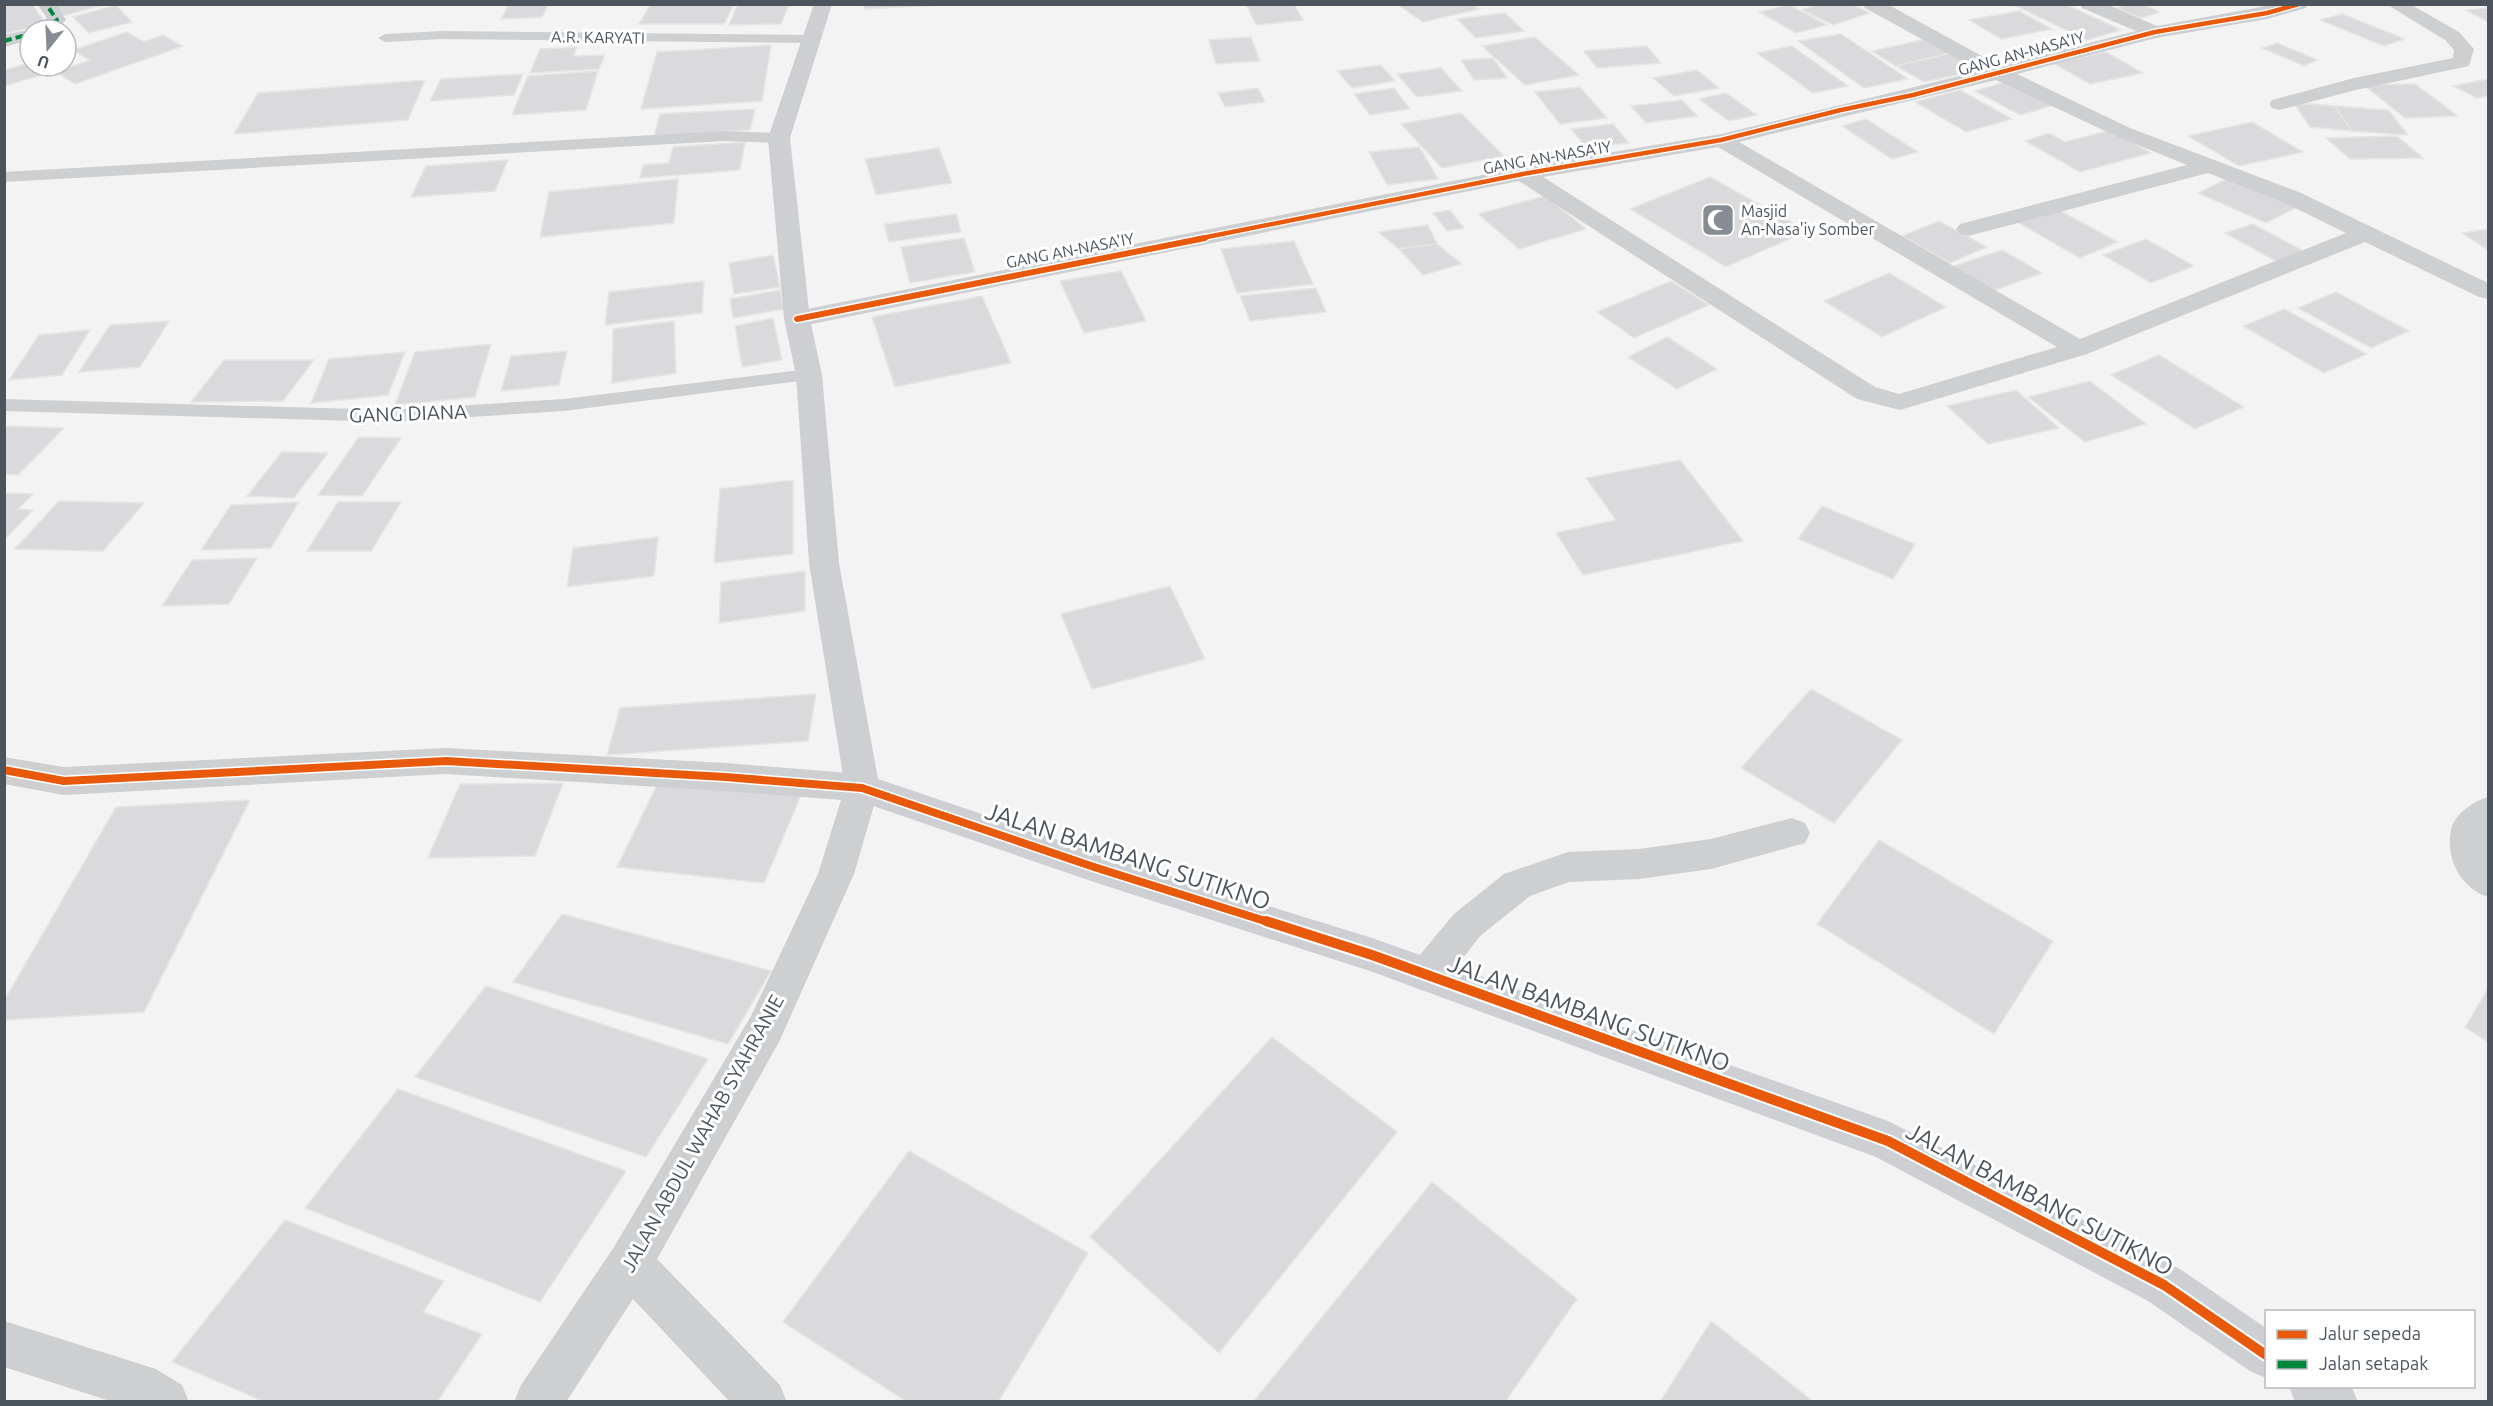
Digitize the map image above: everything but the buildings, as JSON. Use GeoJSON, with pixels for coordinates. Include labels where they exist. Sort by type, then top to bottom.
{"type":"FeatureCollection","features":[{"type":"Feature","properties":{"kind":"main road","name":"JALAN ABDUL WAHAB SYAHRANIE"},"geometry":{"type":"LineString","coordinates":[[823,4],[779,138],[797,319],[809,375],[824,563],[862,788]]}},
{"type":"Feature","properties":{"kind":"main road","name":"JALAN BAMBANG SUTIKNO"},"geometry":{"type":"LineString","coordinates":[[862,788],[1094,867],[1372,955],[1888,1141],[2164,1285],[2265,1354]]}},
{"type":"Feature","properties":{"kind":"main road"},"geometry":{"type":"LineString","coordinates":[[2316,1388],[2334,1401]]}},
{"type":"Feature","properties":{"kind":"street"},"geometry":{"type":"LineString","coordinates":[[46,4],[56,18]]}},
{"type":"Feature","properties":{"kind":"street"},"geometry":{"type":"LineString","coordinates":[[1872,4],[1996,72],[2123,132],[2293,198],[2488,292]]}},
{"type":"Feature","properties":{"kind":"street"},"geometry":{"type":"LineString","coordinates":[[2089,4],[2155,32]]}},
{"type":"Feature","properties":{"kind":"street","name":"GANG AN-NASA'IY"},"geometry":{"type":"LineString","coordinates":[[797,319],[1523,174],[1721,140],[1841,110],[1923,93],[2155,32],[2267,13],[2299,4]]}},
{"type":"Feature","properties":{"kind":"street"},"geometry":{"type":"LineString","coordinates":[[2279,104],[2354,84],[2462,62],[2464,49],[2452,36],[2395,4]]}},
{"type":"Feature","properties":{"kind":"street"},"geometry":{"type":"LineString","coordinates":[[1721,140],[2078,349]]}},
{"type":"Feature","properties":{"kind":"street"},"geometry":{"type":"LineString","coordinates":[[1968,229],[2211,165]]}},
{"type":"Feature","properties":{"kind":"street"},"geometry":{"type":"LineString","coordinates":[[1523,174],[1866,393],[1900,402],[2078,349],[2366,233]]}},
{"type":"Feature","properties":{"kind":"street"},"geometry":{"type":"LineString","coordinates":[[4,770],[64,781],[446,761],[714,776],[862,788]]}},
{"type":"Feature","properties":{"kind":"street","name":"JALAN ABDUL WAHAB SYAHRANIE"},"geometry":{"type":"LineString","coordinates":[[538,1401],[630,1263],[765,1029],[836,874],[862,788]]}},
{"type":"Feature","properties":{"kind":"street"},"geometry":{"type":"LineString","coordinates":[[2488,811],[2469,829],[2468,857],[2481,878],[2488,882]]}},
{"type":"Feature","properties":{"kind":"street"},"geometry":{"type":"LineString","coordinates":[[1427,975],[1467,925],[1517,885],[1568,867],[1638,864],[1711,854],[1792,833]]}},
{"type":"Feature","properties":{"kind":"street"},"geometry":{"type":"LineString","coordinates":[[630,1263],[763,1401]]}},
{"type":"Feature","properties":{"kind":"street"},"geometry":{"type":"LineString","coordinates":[[4,1344],[139,1386],[165,1401]]}},
{"type":"Feature","properties":{"kind":"lane","name":"A.R. KARYATI"},"geometry":{"type":"LineString","coordinates":[[385,38],[442,35],[812,39]]}},
{"type":"Feature","properties":{"kind":"lane"},"geometry":{"type":"LineString","coordinates":[[4,177],[724,136],[779,138]]}},
{"type":"Feature","properties":{"kind":"lane","name":"GANG DIANA"},"geometry":{"type":"LineString","coordinates":[[4,405],[391,416],[564,405],[809,375]]}},
{"type":"Feature","properties":{"kind":"marked path"},"geometry":{"type":"LineString","coordinates":[[46,4],[56,18]]}},
{"type":"Feature","properties":{"kind":"marked path"},"geometry":{"type":"LineString","coordinates":[[4,41],[18,37]]}},
{"type":"Feature","properties":{"kind":"cycle path"},"geometry":{"type":"LineString","coordinates":[[797,319],[1523,174],[1721,140],[1841,110],[1913,95],[2155,32],[2267,13],[2299,4]]}},
{"type":"Feature","properties":{"kind":"cycle path"},"geometry":{"type":"LineString","coordinates":[[4,770],[64,781],[446,761],[725,777],[862,788],[1094,867],[1372,955],[1888,1141],[2164,1285],[2265,1354]]}},
{"type":"Feature","properties":{"kind":"place","name":"Masjid An-Nasa'iy Somber"},"geometry":{"type":"Point","coordinates":[1718,220]}}]}
